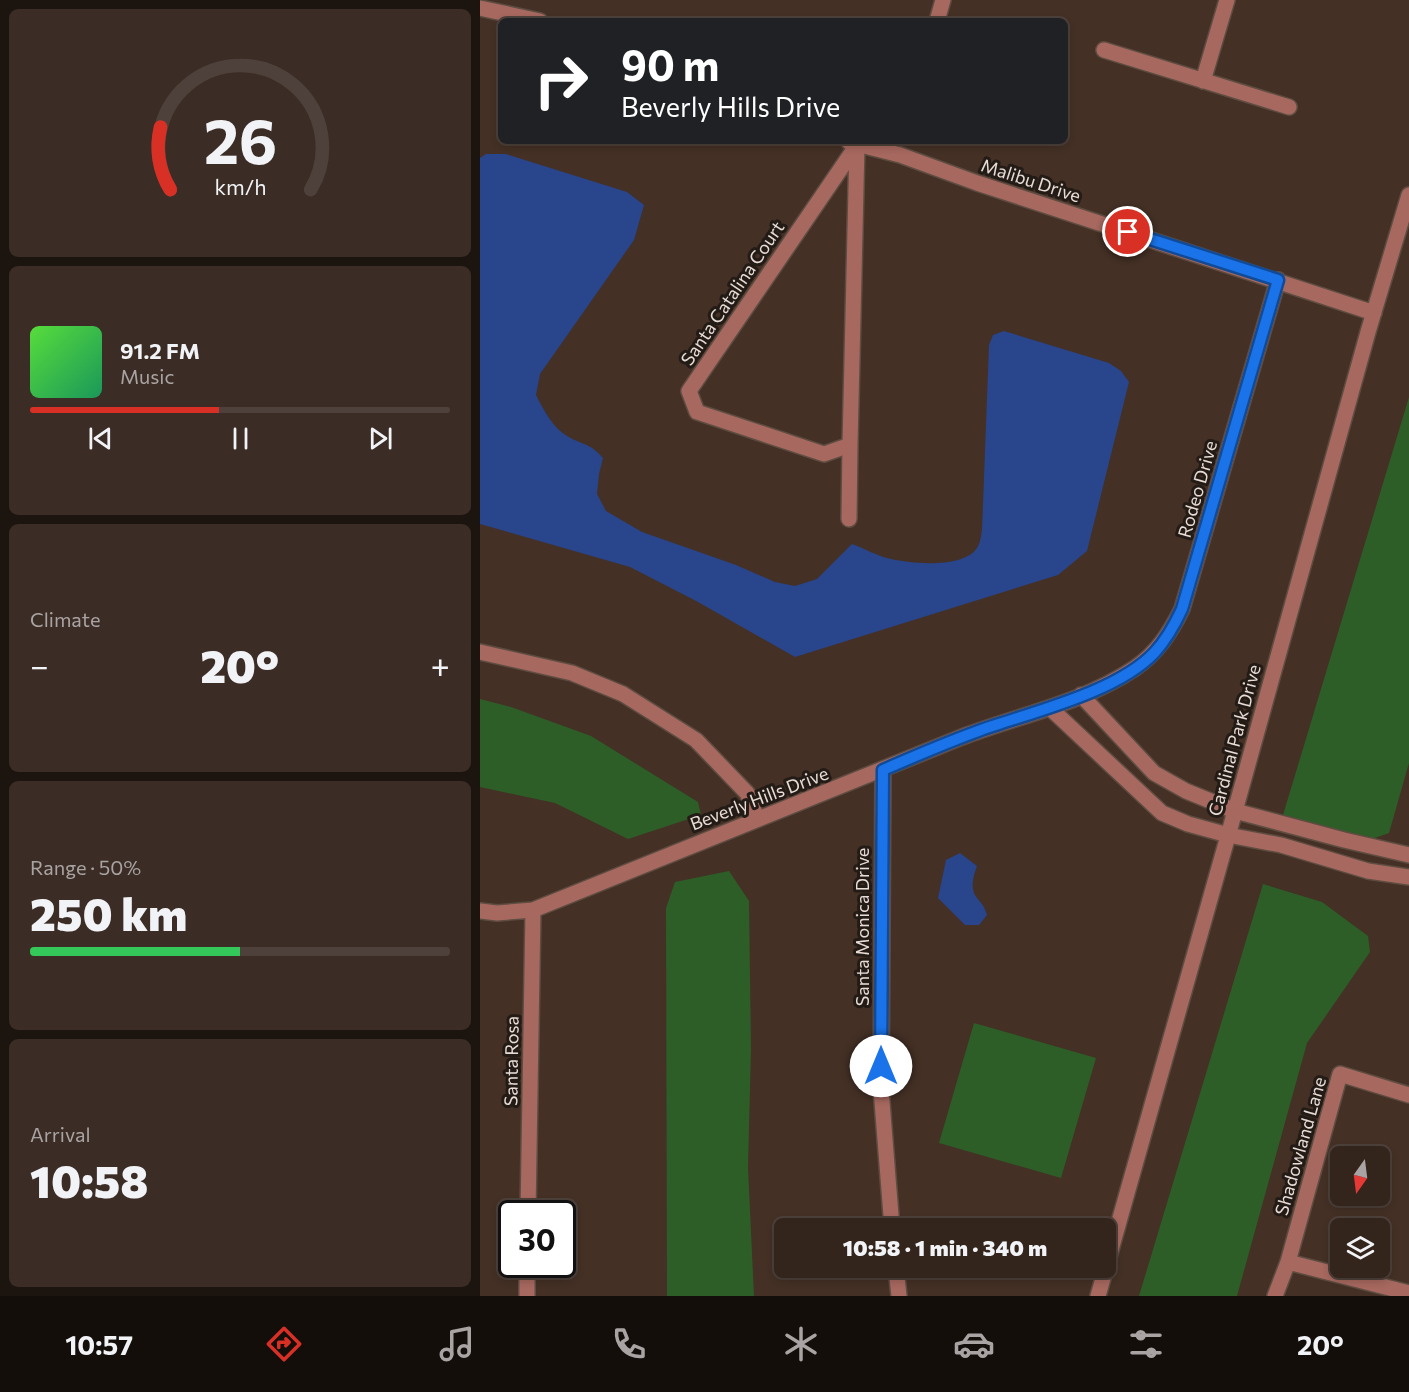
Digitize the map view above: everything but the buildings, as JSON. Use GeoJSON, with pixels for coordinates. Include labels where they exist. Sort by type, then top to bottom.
{"type":"FeatureCollection","features":[{"type":"Feature","properties":{"kind":"street"},"geometry":{"type":"LineString","coordinates":[[938,18],[943,0]]}},
{"type":"Feature","properties":{"kind":"street"},"geometry":{"type":"LineString","coordinates":[[1203,81],[1227,0]]}},
{"type":"Feature","properties":{"kind":"street"},"geometry":{"type":"LineString","coordinates":[[480,8],[526,18]]}},
{"type":"Feature","properties":{"kind":"street"},"geometry":{"type":"LineString","coordinates":[[1104,50],[1289,107]]}},
{"type":"Feature","properties":{"kind":"street","name":"Santa Catalina Court"},"geometry":{"type":"LineString","coordinates":[[850,444],[824,454],[697,412],[689,391],[851,144]]}},
{"type":"Feature","properties":{"kind":"street"},"geometry":{"type":"LineString","coordinates":[[849,519],[852,144]]}},
{"type":"Feature","properties":{"kind":"street","name":"Malibu Drive"},"geometry":{"type":"LineString","coordinates":[[856,144],[900,155],[977,183],[1374,313]]}},
{"type":"Feature","properties":{"kind":"street","name":"Cardinal Park Drive"},"geometry":{"type":"LineString","coordinates":[[1098,1296],[1409,195]]}},
{"type":"Feature","properties":{"kind":"street","name":"Rodeo Drive"},"geometry":{"type":"LineString","coordinates":[[1112,682],[1155,652],[1173,628],[1182,609],[1278,280]]}},
{"type":"Feature","properties":{"kind":"street"},"geometry":{"type":"LineString","coordinates":[[480,652],[572,673],[623,694],[696,740],[747,793],[757,818]]}},
{"type":"Feature","properties":{"kind":"street","name":"Beverly Hills Drive"},"geometry":{"type":"LineString","coordinates":[[480,911],[497,914],[533,910],[757,818],[981,730],[1050,708],[1112,682]]}},
{"type":"Feature","properties":{"kind":"street"},"geometry":{"type":"LineString","coordinates":[[1081,695],[1154,773],[1186,791],[1235,811],[1409,855]]}},
{"type":"Feature","properties":{"kind":"street"},"geometry":{"type":"LineString","coordinates":[[1050,708],[1162,813],[1188,824],[1228,835],[1281,845],[1368,871],[1409,877]]}},
{"type":"Feature","properties":{"kind":"street","name":"Santa Monica Drive"},"geometry":{"type":"LineString","coordinates":[[883,770],[880,1089],[891,1218]]}},
{"type":"Feature","properties":{"kind":"street","name":"Santa Rosa"},"geometry":{"type":"LineString","coordinates":[[528,1200],[533,910]]}},
{"type":"Feature","properties":{"kind":"street","name":"Shadowland Lane"},"geometry":{"type":"LineString","coordinates":[[1275,1296],[1288,1262],[1340,1074],[1409,1095]]}},
{"type":"Feature","properties":{"kind":"street"},"geometry":{"type":"LineString","coordinates":[[1288,1262],[1409,1293]]}},
{"type":"Feature","properties":{"kind":"street"},"geometry":{"type":"LineString","coordinates":[[526,1296],[527,1278]]}},
{"type":"Feature","properties":{"kind":"street"},"geometry":{"type":"LineString","coordinates":[[897,1278],[898,1296]]}},
{"type":"Feature","properties":{"kind":"green space"},"geometry":{"type":"Polygon","coordinates":[[[1409,397],[1409,763],[1389,833],[1372,839],[1283,815],[1409,397]]]}},
{"type":"Feature","properties":{"kind":"green space"},"geometry":{"type":"Polygon","coordinates":[[[480,699],[511,707],[591,736],[698,802],[701,815],[628,839],[555,803],[480,787],[480,699]]]}},
{"type":"Feature","properties":{"kind":"green space"},"geometry":{"type":"Polygon","coordinates":[[[729,871],[749,901],[751,1049],[748,1168],[754,1296],[667,1296],[666,908],[675,882],[729,871]]]}},
{"type":"Feature","properties":{"kind":"green space"},"geometry":{"type":"Polygon","coordinates":[[[1263,884],[1322,902],[1368,936],[1370,952],[1307,1043],[1237,1296],[1139,1296],[1263,884]]]}},
{"type":"Feature","properties":{"kind":"green space"},"geometry":{"type":"Polygon","coordinates":[[[974,1023],[1096,1058],[1061,1178],[939,1143],[974,1023]]]}},
{"type":"Feature","properties":{"kind":"water"},"geometry":{"type":"Polygon","coordinates":[[[486,154],[506,154],[627,192],[644,205],[634,240],[540,374],[536,395],[557,428],[567,436],[590,447],[603,458],[597,494],[606,511],[642,532],[736,565],[775,582],[795,586],[817,579],[852,544],[883,557],[908,562],[948,562],[970,555],[979,544],[982,530],[989,345],[993,335],[1004,331],[1109,363],[1121,371],[1129,382],[1087,551],[1058,575],[795,657],[698,602],[630,567],[480,524],[480,158],[486,154]]]}},
{"type":"Feature","properties":{"kind":"water"},"geometry":{"type":"Polygon","coordinates":[[[960,853],[977,866],[973,888],[987,915],[979,925],[965,925],[938,898],[946,860],[960,853]]]}},
{"type":"Feature","properties":{"kind":"route"},"geometry":{"type":"LineString","coordinates":[[881,1066],[883,770],[981,730],[1050,708],[1112,682],[1155,652],[1173,628],[1182,609],[1278,280],[1128,232]]}}]}
